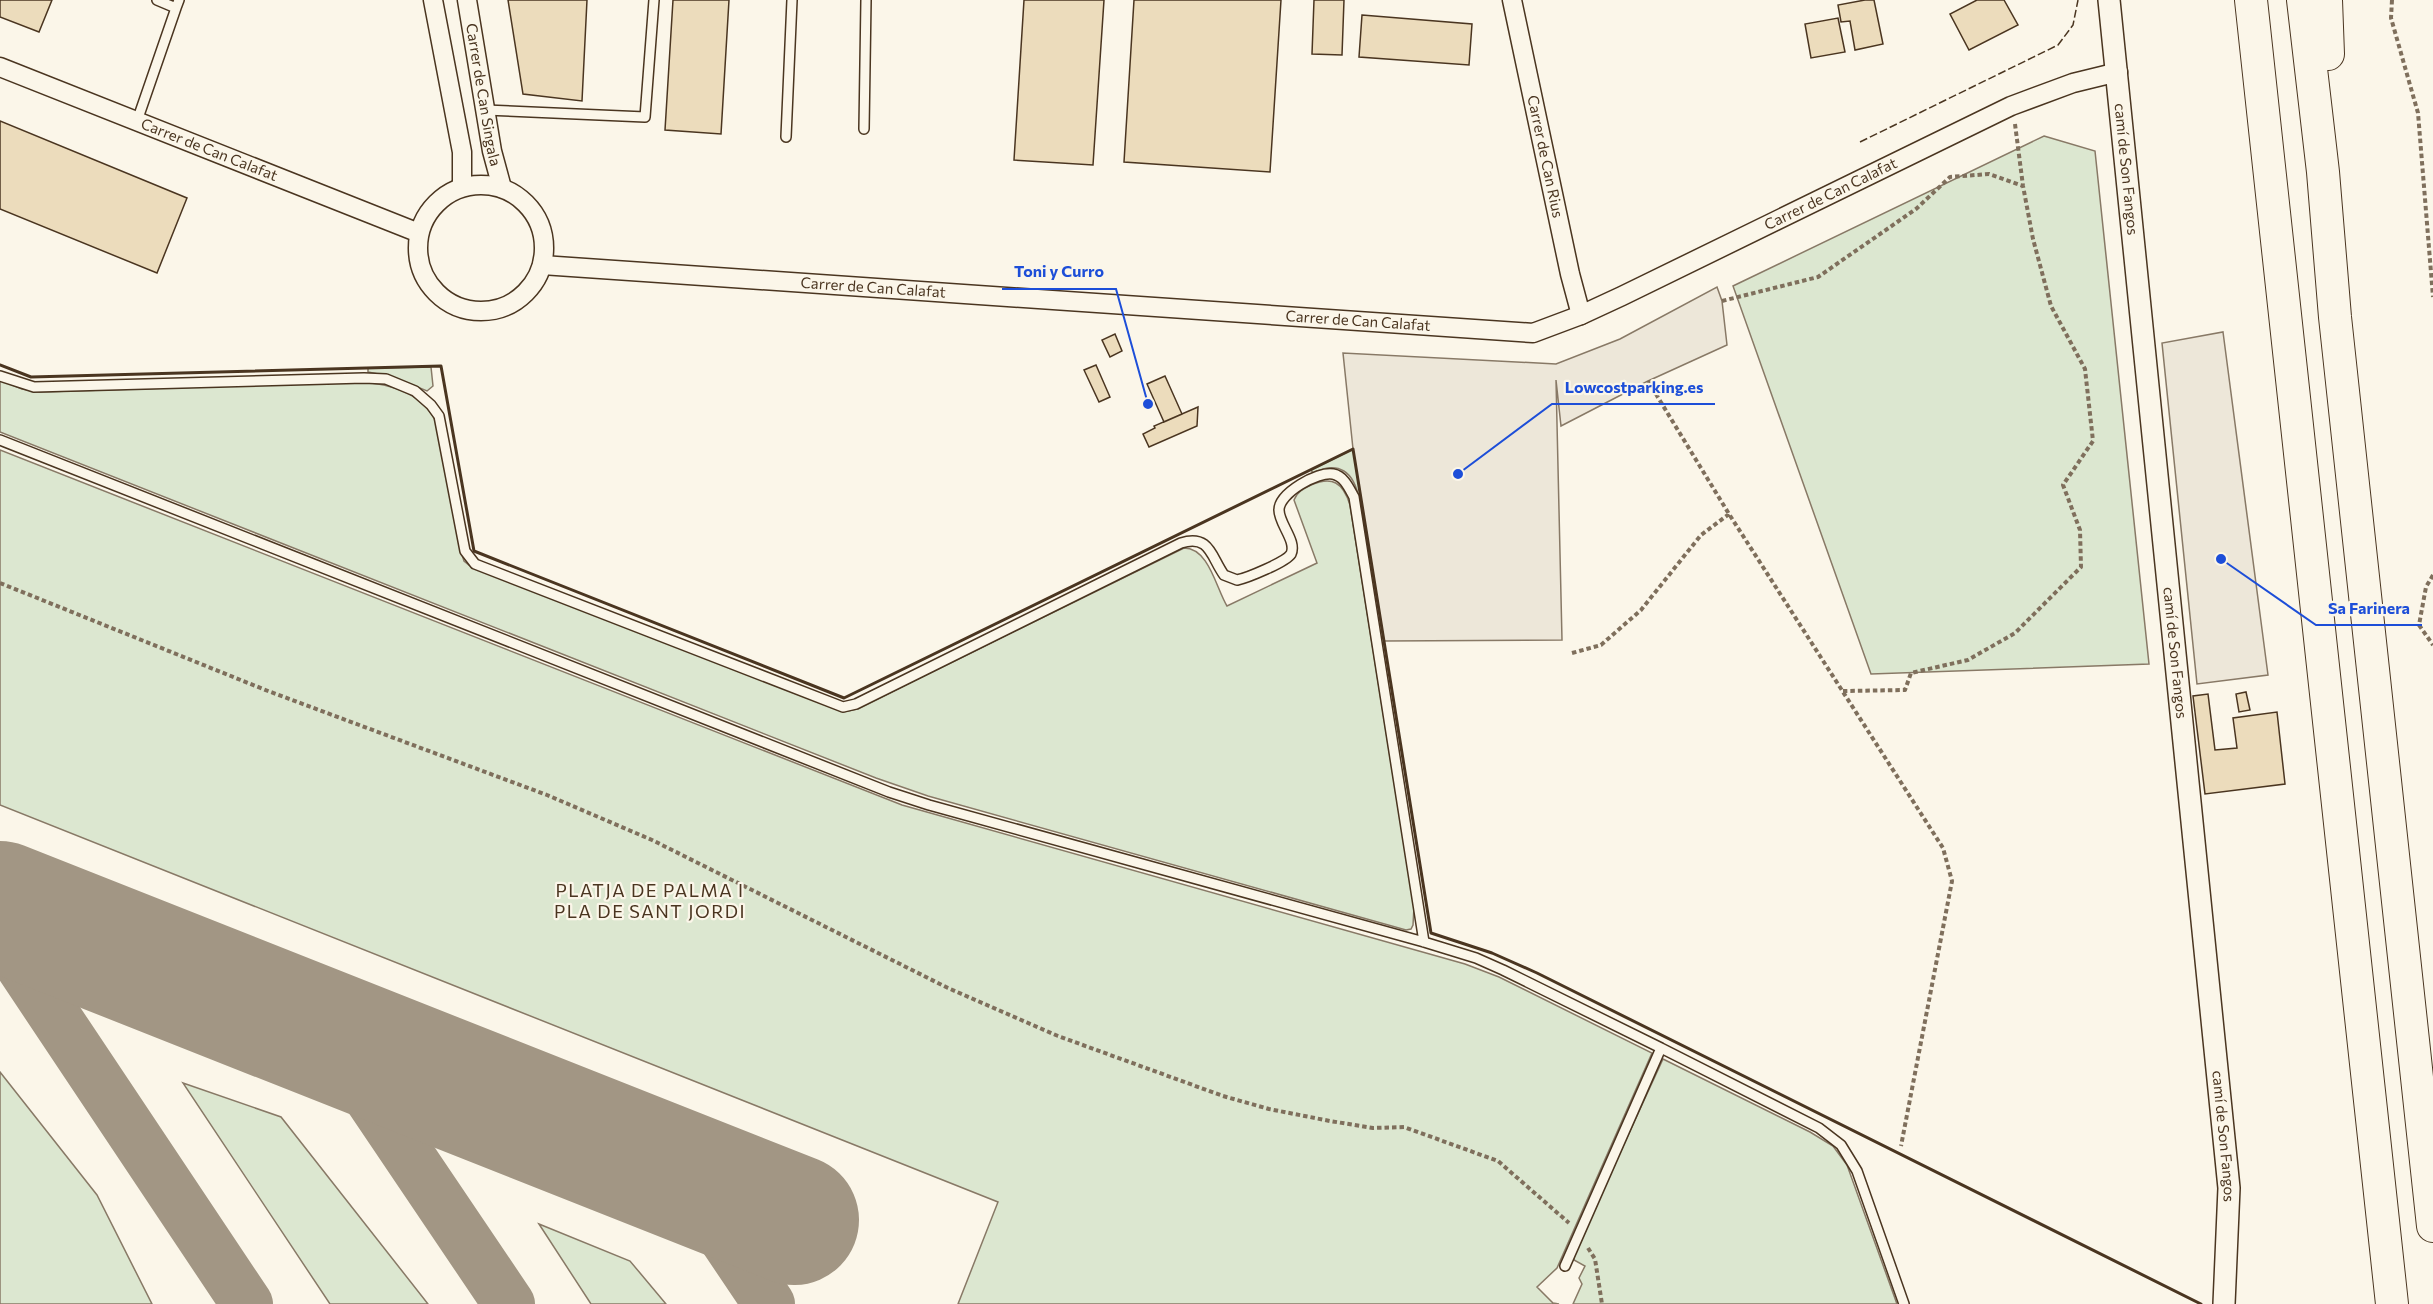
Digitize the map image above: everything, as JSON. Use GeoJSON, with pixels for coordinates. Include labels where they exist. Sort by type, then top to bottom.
{"type":"FeatureCollection","features":[{"type":"Feature","properties":{"kind":"highway"},"geometry":{"type":"LineString","coordinates":[[2232,0],[2243,81],[2267,156]]}},
{"type":"Feature","properties":{"kind":"highway"},"geometry":{"type":"LineString","coordinates":[[2251,0],[2392,1304]]}},
{"type":"Feature","properties":{"kind":"highway"},"geometry":{"type":"LineString","coordinates":[[2302,0],[2323,172],[2335,317],[2433,1226]]}},
{"type":"Feature","properties":{"kind":"highway"},"geometry":{"type":"LineString","coordinates":[[2323,172],[2331,107],[2326,0]]}},
{"type":"Feature","properties":{"kind":"street"},"geometry":{"type":"LineString","coordinates":[[433,0],[462,152],[462,188]]}},
{"type":"Feature","properties":{"kind":"street","name":"Carrer de Can Singala"},"geometry":{"type":"LineString","coordinates":[[467,0],[492,151],[502,188]]}},
{"type":"Feature","properties":{"kind":"street","name":"Carrer de Can Rius"},"geometry":{"type":"LineString","coordinates":[[1512,0],[1570,274],[1581,315]]}},
{"type":"Feature","properties":{"kind":"street","name":"camí de Son Fangos"},"geometry":{"type":"LineString","coordinates":[[2109,0],[2229,1188],[2224,1304]]}},
{"type":"Feature","properties":{"kind":"street","name":"Carrer de Can Calafat"},"geometry":{"type":"LineString","coordinates":[[0,67],[419,233]]}},
{"type":"Feature","properties":{"kind":"street","name":"Carrer de Can Calafat"},"geometry":{"type":"LineString","coordinates":[[542,265],[1533,333],[1581,315],[2012,106],[2073,83],[2118,72]]}},
{"type":"Feature","properties":{"kind":"street"},"geometry":{"type":"LineString","coordinates":[[482,184],[502,188],[519,197],[532,210],[541,227],[545,246],[542,265],[533,284],[518,300],[498,309],[476,311],[455,306],[437,294],[424,276],[418,255],[419,233],[428,213],[442,197],[462,188],[482,184]]}},
{"type":"Feature","properties":{"kind":"lane"},"geometry":{"type":"LineString","coordinates":[[137,121],[178,4],[158,0]]}},
{"type":"Feature","properties":{"kind":"lane"},"geometry":{"type":"LineString","coordinates":[[485,110],[645,117],[654,0]]}},
{"type":"Feature","properties":{"kind":"lane"},"geometry":{"type":"LineString","coordinates":[[786,137],[792,0]]}},
{"type":"Feature","properties":{"kind":"lane"},"geometry":{"type":"LineString","coordinates":[[864,129],[866,0]]}},
{"type":"Feature","properties":{"kind":"lane"},"geometry":{"type":"LineString","coordinates":[[0,376],[33,387],[364,378],[395,382],[424,398],[439,416],[465,551],[475,564],[843,707],[856,704],[1181,543],[1192,541],[1203,544],[1212,553],[1224,575],[1237,580],[1286,559],[1292,551],[1292,546],[1280,517],[1282,500],[1289,491],[1319,476],[1337,475],[1347,484],[1354,497],[1424,942]]}},
{"type":"Feature","properties":{"kind":"lane"},"geometry":{"type":"LineString","coordinates":[[0,440],[889,792],[1424,942],[1476,958],[1503,970],[1819,1128],[1841,1145],[1857,1171],[1904,1304]]}},
{"type":"Feature","properties":{"kind":"lane"},"geometry":{"type":"LineString","coordinates":[[1565,1266],[1662,1048]]}},
{"type":"Feature","properties":{"kind":"path"},"geometry":{"type":"LineString","coordinates":[[2392,0],[2391,18],[2418,113],[2433,297]]}},
{"type":"Feature","properties":{"kind":"path"},"geometry":{"type":"LineString","coordinates":[[1843,691],[1905,690],[1911,673],[1968,660],[2015,633],[2081,567],[2080,530],[2063,485],[2093,441],[2085,369],[2051,306],[2032,239],[2012,106]]}},
{"type":"Feature","properties":{"kind":"path"},"geometry":{"type":"LineString","coordinates":[[1722,301],[1818,277],[1916,209],[1950,177],[1989,174],[2023,186]]}},
{"type":"Feature","properties":{"kind":"path"},"geometry":{"type":"LineString","coordinates":[[1648,381],[1729,514],[1943,848],[1952,881],[1901,1146]]}},
{"type":"Feature","properties":{"kind":"path"},"geometry":{"type":"LineString","coordinates":[[1572,653],[1601,645],[1641,610],[1701,535],[1729,514]]}},
{"type":"Feature","properties":{"kind":"path"},"geometry":{"type":"LineString","coordinates":[[2433,575],[2426,587],[2419,625],[2433,645]]}},
{"type":"Feature","properties":{"kind":"path"},"geometry":{"type":"LineString","coordinates":[[0,583],[268,691],[547,795],[652,840],[948,988],[1058,1036],[1223,1096],[1269,1109],[1330,1121],[1373,1128],[1404,1127],[1498,1161],[1578,1233],[1595,1259],[1602,1304]]}},
{"type":"Feature","properties":{"kind":"green space"},"geometry":{"type":"Polygon","coordinates":[[[2044,136],[2095,151],[2149,664],[1871,674],[1733,286],[2044,136]]]}},
{"type":"Feature","properties":{"kind":"green space"},"geometry":{"type":"Polygon","coordinates":[[[431,367],[433,386],[427,391],[393,377],[368,372],[368,368],[431,367]]]}},
{"type":"Feature","properties":{"kind":"green space"},"geometry":{"type":"Polygon","coordinates":[[[0,380],[22,389],[40,392],[356,382],[380,384],[403,391],[423,404],[437,424],[460,548],[464,561],[469,565],[843,712],[857,709],[1184,548],[1193,550],[1206,562],[1227,606],[1317,563],[1294,500],[1303,489],[1318,482],[1331,481],[1344,491],[1350,505],[1414,907],[1413,925],[1411,929],[1406,930],[928,796],[876,778],[0,432],[0,380]]]}},
{"type":"Feature","properties":{"kind":"green space"},"geometry":{"type":"Polygon","coordinates":[[[1353,449],[1362,499],[1359,499],[1353,482],[1344,471],[1330,468],[1313,473],[1311,470],[1353,449]]]}},
{"type":"Feature","properties":{"kind":"green space"},"geometry":{"type":"Polygon","coordinates":[[[0,450],[902,805],[1465,964],[1499,977],[1652,1053],[1557,1268],[1537,1287],[1553,1303],[1559,1304],[958,1304],[998,1202],[0,805],[0,450]]]}},
{"type":"Feature","properties":{"kind":"green space"},"geometry":{"type":"Polygon","coordinates":[[[1663,1059],[1810,1132],[1833,1146],[1847,1165],[1897,1304],[1573,1304],[1582,1284],[1579,1278],[1585,1266],[1574,1260],[1573,1255],[1663,1059]]]}},
{"type":"Feature","properties":{"kind":"green space"},"geometry":{"type":"Polygon","coordinates":[[[0,1072],[97,1195],[152,1304],[0,1304],[0,1072]]]}},
{"type":"Feature","properties":{"kind":"green space"},"geometry":{"type":"Polygon","coordinates":[[[183,1083],[281,1117],[428,1304],[330,1304],[183,1083]]]}},
{"type":"Feature","properties":{"kind":"green space"},"geometry":{"type":"Polygon","coordinates":[[[539,1224],[630,1261],[666,1304],[591,1304],[539,1224]]]}},
{"type":"Feature","properties":{"kind":"shaded area"},"geometry":{"type":"Polygon","coordinates":[[[1717,287],[1722,301],[1727,345],[1648,381],[1561,426],[1556,380],[1562,640],[1384,641],[1353,449],[1343,353],[1556,364],[1620,339],[1717,287]]]}},
{"type":"Feature","properties":{"kind":"shaded area"},"geometry":{"type":"Polygon","coordinates":[[[2223,332],[2268,675],[2197,684],[2162,343],[2223,332]]]}},
{"type":"Feature","properties":{"kind":"building"},"geometry":{"type":"Polygon","coordinates":[[[0,0],[52,0],[39,32],[0,17],[0,0]]]}},
{"type":"Feature","properties":{"kind":"building"},"geometry":{"type":"Polygon","coordinates":[[[508,0],[587,0],[582,101],[523,94],[508,0]]]}},
{"type":"Feature","properties":{"kind":"building"},"geometry":{"type":"Polygon","coordinates":[[[673,0],[729,0],[721,134],[665,130],[673,0]]]}},
{"type":"Feature","properties":{"kind":"building"},"geometry":{"type":"Polygon","coordinates":[[[1024,0],[1104,0],[1093,165],[1014,160],[1024,0]]]}},
{"type":"Feature","properties":{"kind":"building"},"geometry":{"type":"Polygon","coordinates":[[[1134,0],[1281,0],[1270,172],[1124,162],[1134,0]]]}},
{"type":"Feature","properties":{"kind":"building"},"geometry":{"type":"Polygon","coordinates":[[[1314,0],[1344,0],[1342,55],[1312,54],[1314,0]]]}},
{"type":"Feature","properties":{"kind":"building"},"geometry":{"type":"Polygon","coordinates":[[[1874,0],[1883,44],[1855,50],[1850,21],[1841,22],[1838,5],[1874,0]]]}},
{"type":"Feature","properties":{"kind":"building"},"geometry":{"type":"Polygon","coordinates":[[[1977,0],[2004,0],[2018,25],[1969,50],[1950,14],[1977,0]]]}},
{"type":"Feature","properties":{"kind":"building"},"geometry":{"type":"Polygon","coordinates":[[[1362,15],[1472,24],[1469,65],[1359,57],[1362,15]]]}},
{"type":"Feature","properties":{"kind":"building"},"geometry":{"type":"Polygon","coordinates":[[[1838,18],[1845,52],[1811,58],[1805,24],[1838,18]]]}},
{"type":"Feature","properties":{"kind":"building"},"geometry":{"type":"Polygon","coordinates":[[[0,121],[187,198],[157,273],[0,209],[0,121]]]}},
{"type":"Feature","properties":{"kind":"building"},"geometry":{"type":"Polygon","coordinates":[[[1115,334],[1122,351],[1110,357],[1102,340],[1115,334]]]}},
{"type":"Feature","properties":{"kind":"building"},"geometry":{"type":"Polygon","coordinates":[[[1096,365],[1110,397],[1099,402],[1084,370],[1096,365]]]}},
{"type":"Feature","properties":{"kind":"building"},"geometry":{"type":"Polygon","coordinates":[[[1165,376],[1182,414],[1164,422],[1147,384],[1165,376]]]}},
{"type":"Feature","properties":{"kind":"building"},"geometry":{"type":"Polygon","coordinates":[[[1198,407],[1197,426],[1149,447],[1143,434],[1155,428],[1154,426],[1198,407]]]}},
{"type":"Feature","properties":{"kind":"building"},"geometry":{"type":"Polygon","coordinates":[[[2246,692],[2250,710],[2239,712],[2236,694],[2246,692]]]}},
{"type":"Feature","properties":{"kind":"building"},"geometry":{"type":"Polygon","coordinates":[[[2208,694],[2215,750],[2237,748],[2233,718],[2277,712],[2285,784],[2205,794],[2193,696],[2208,694]]]}},
{"type":"Feature","properties":{"kind":"taxiway"},"geometry":{"type":"LineString","coordinates":[[0,934],[247,1304]]}},
{"type":"Feature","properties":{"kind":"taxiway"},"geometry":{"type":"LineString","coordinates":[[296,1024],[317,1036],[345,1061],[509,1304]]}},
{"type":"Feature","properties":{"kind":"taxiway"},"geometry":{"type":"LineString","coordinates":[[653,1164],[701,1203],[769,1304]]}},
{"type":"Feature","properties":{"kind":"runway"},"geometry":{"type":"LineString","coordinates":[[0,906],[794,1220]]}},
{"type":"Feature","properties":{"kind":"fence"},"geometry":{"type":"LineString","coordinates":[[1860,142],[2058,45],[2073,25],[2078,0]]}},
{"type":"Feature","properties":{"kind":"wall"},"geometry":{"type":"LineString","coordinates":[[0,365],[31,377],[441,366],[474,551],[844,698],[1353,449],[1431,933],[1492,953],[1537,973],[2201,1304]]}},
{"type":"Feature","properties":{"kind":"place","name":"Toni y Curro"},"geometry":{"type":"Point","coordinates":[1148,404]}},
{"type":"Feature","properties":{"kind":"place","name":"Lowcostparking.es"},"geometry":{"type":"Point","coordinates":[1458,474]}},
{"type":"Feature","properties":{"kind":"place","name":"Sa Farinera"},"geometry":{"type":"Point","coordinates":[2221,559]}},
{"type":"Feature","properties":{"kind":"district","name":"PLATJA DE PALMA I PLA DE SANT JORDI"},"geometry":{"type":"Point","coordinates":[650,901]}}]}
